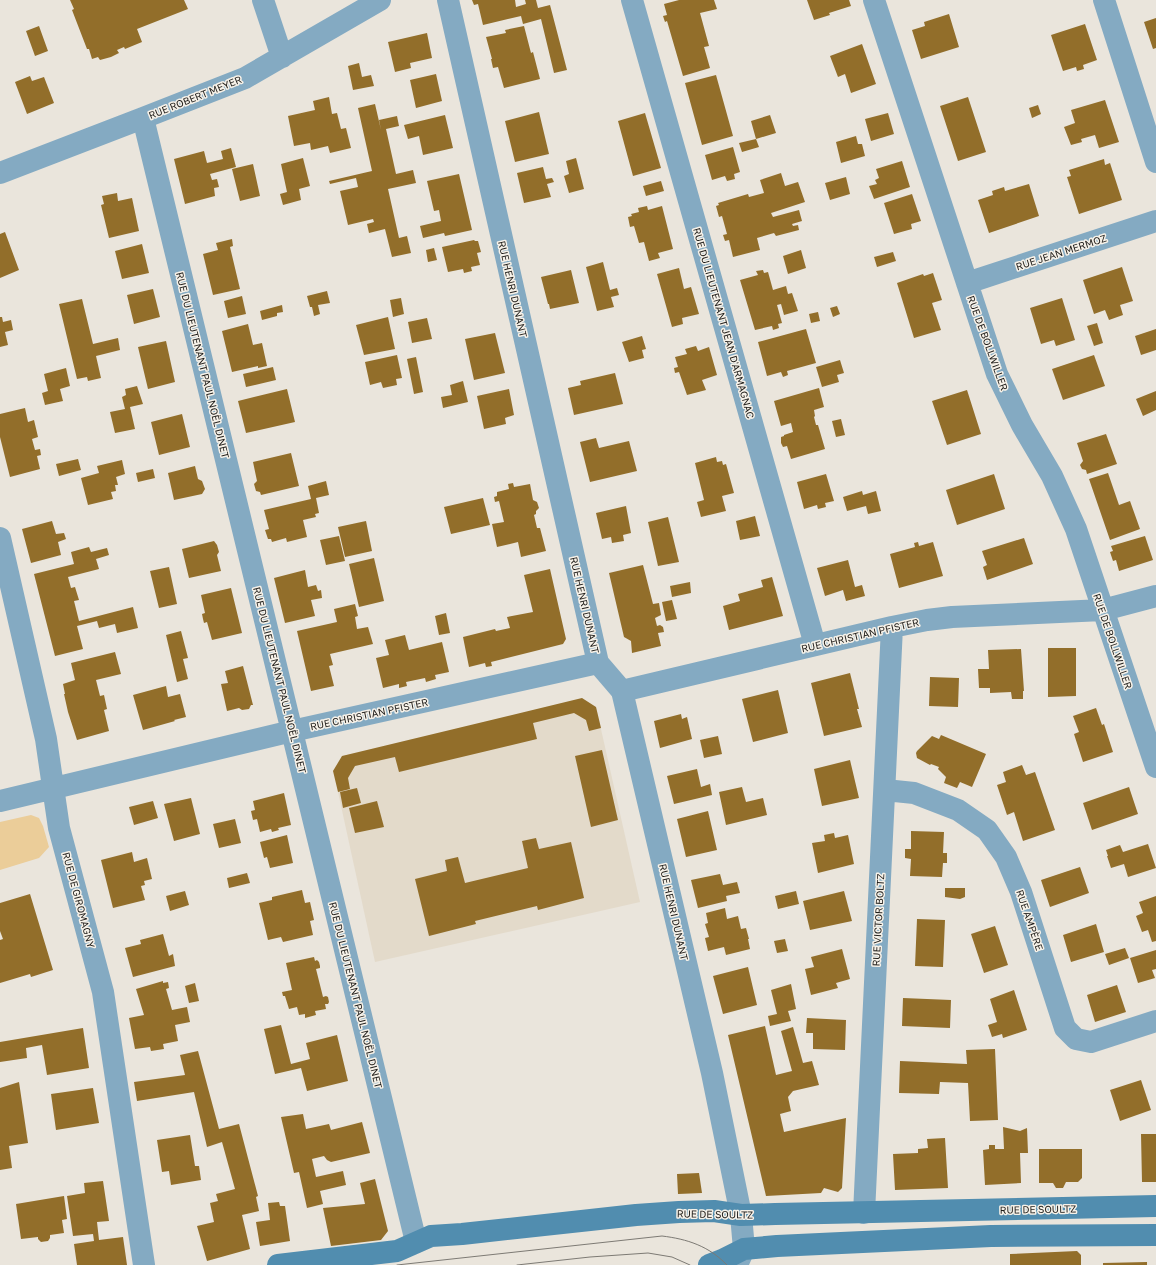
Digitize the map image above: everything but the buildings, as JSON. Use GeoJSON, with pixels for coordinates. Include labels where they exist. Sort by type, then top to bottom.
{"type":"FeatureCollection","features":[{"type":"Feature","properties":{"kind":"main road","name":"RUE DE SOULTZ"},"geometry":{"type":"LineString","coordinates":[[278,1265],[397,1251],[431,1236],[636,1215],[714,1212],[741,1215],[1156,1206]]}},
{"type":"Feature","properties":{"kind":"main road"},"geometry":{"type":"LineString","coordinates":[[710,1265],[722,1260],[740,1257],[777,1246],[991,1236],[1156,1236]]}},
{"type":"Feature","properties":{"kind":"street"},"geometry":{"type":"LineString","coordinates":[[263,0],[282,57]]}},
{"type":"Feature","properties":{"kind":"street","name":"RUE ROBERT MEYER"},"geometry":{"type":"LineString","coordinates":[[0,173],[245,78],[380,0]]}},
{"type":"Feature","properties":{"kind":"street","name":"RUE HENRI DUNANT"},"geometry":{"type":"LineString","coordinates":[[448,0],[598,663],[622,692],[712,1073],[741,1215],[740,1257]]}},
{"type":"Feature","properties":{"kind":"street","name":"RUE DU LIEUTENANT JEAN D'ARMAGNAC"},"geometry":{"type":"LineString","coordinates":[[632,0],[815,645]]}},
{"type":"Feature","properties":{"kind":"street","name":"RUE DE BOLLWILLER"},"geometry":{"type":"LineString","coordinates":[[874,0],[997,374],[1022,425],[1052,476],[1076,529],[1156,767]]}},
{"type":"Feature","properties":{"kind":"street"},"geometry":{"type":"LineString","coordinates":[[1104,0],[1156,162]]}},
{"type":"Feature","properties":{"kind":"street","name":"RUE DU LIEUTENANT PAUL NOËL DINET"},"geometry":{"type":"LineString","coordinates":[[143,118],[416,1242]]}},
{"type":"Feature","properties":{"kind":"street","name":"RUE JEAN MERMOZ"},"geometry":{"type":"LineString","coordinates":[[967,283],[1156,221]]}},
{"type":"Feature","properties":{"kind":"street","name":"RUE DE GIROMAGNY"},"geometry":{"type":"LineString","coordinates":[[0,538],[46,739],[59,828],[103,992],[144,1265]]}},
{"type":"Feature","properties":{"kind":"street","name":"RUE CHRISTIAN PFISTER"},"geometry":{"type":"LineString","coordinates":[[622,692],[815,645],[926,620],[952,617],[1103,610],[1156,596]]}},
{"type":"Feature","properties":{"kind":"street","name":"RUE VICTOR BOLTZ"},"geometry":{"type":"LineString","coordinates":[[864,1212],[892,627]]}},
{"type":"Feature","properties":{"kind":"street","name":"RUE CHRISTIAN PFISTER"},"geometry":{"type":"LineString","coordinates":[[0,801],[292,731],[598,663]]}},
{"type":"Feature","properties":{"kind":"street","name":"RUE AMPÈRE"},"geometry":{"type":"LineString","coordinates":[[884,790],[914,794],[958,810],[987,830],[1006,857],[1021,892],[1065,1028],[1076,1039],[1090,1042],[1156,1021]]}},
{"type":"Feature","properties":{"kind":"shaded area"},"geometry":{"type":"Polygon","coordinates":[[[596,707],[640,902],[375,962],[338,792],[342,756],[596,707]]]}},
{"type":"Feature","properties":{"kind":"shaded area"},"geometry":{"type":"Polygon","coordinates":[[[31,815],[39,818],[49,847],[39,858],[0,870],[0,822],[31,815]]]}},
{"type":"Feature","properties":{"kind":"tram line"},"geometry":{"type":"LineString","coordinates":[[397,1265],[662,1236],[697,1244],[713,1253],[727,1265]]}},
{"type":"Feature","properties":{"kind":"tram line"},"geometry":{"type":"LineString","coordinates":[[517,1265],[590,1257],[648,1253],[672,1257],[690,1265]]}}]}
